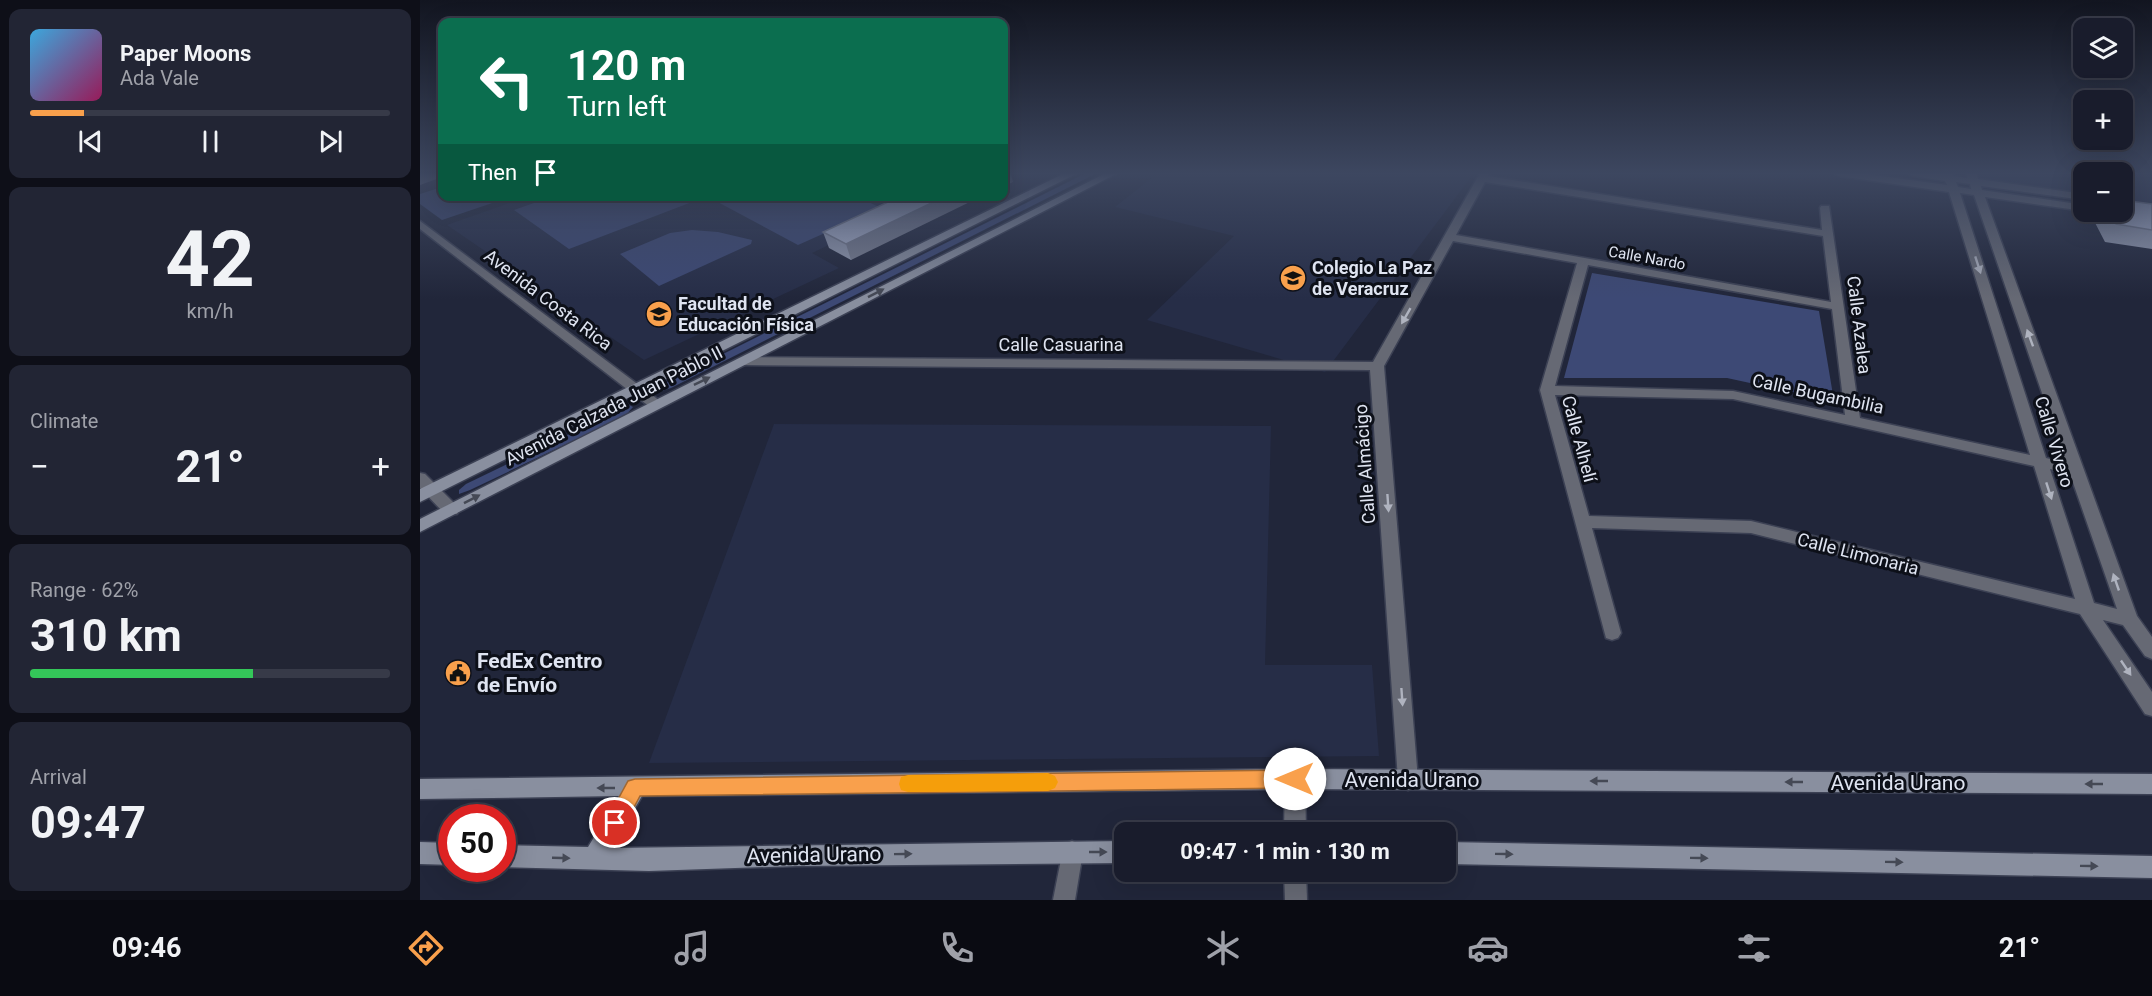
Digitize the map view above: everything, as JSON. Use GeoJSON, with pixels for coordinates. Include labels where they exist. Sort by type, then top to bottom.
{"type":"FeatureCollection","features":[{"type":"Feature","properties":{"kind":"main road","name":"Avenida Calzada Juan Pablo II"},"geometry":{"type":"LineString","coordinates":[[426,494],[634,388],[987,215]]}},
{"type":"Feature","properties":{"kind":"main road","name":"Avenida Calzada Juan Pablo II"},"geometry":{"type":"LineString","coordinates":[[420,526],[655,404],[1031,215]]}},
{"type":"Feature","properties":{"kind":"main road","name":"Avenida Urano"},"geometry":{"type":"LineString","coordinates":[[420,789],[1295,779],[2152,784]]}},
{"type":"Feature","properties":{"kind":"main road"},"geometry":{"type":"LineString","coordinates":[[594,859],[635,788]]}},
{"type":"Feature","properties":{"kind":"main road","name":"Avenida Urano"},"geometry":{"type":"LineString","coordinates":[[516,856],[594,859],[1114,852]]}},
{"type":"Feature","properties":{"kind":"main road"},"geometry":{"type":"LineString","coordinates":[[420,853],[438,854]]}},
{"type":"Feature","properties":{"kind":"main road"},"geometry":{"type":"LineString","coordinates":[[1456,853],[2152,867]]}},
{"type":"Feature","properties":{"kind":"street"},"geometry":{"type":"LineString","coordinates":[[1377,366],[1463,215]]}},
{"type":"Feature","properties":{"kind":"street"},"geometry":{"type":"LineString","coordinates":[[1716,215],[1829,234]]}},
{"type":"Feature","properties":{"kind":"street","name":"Calle Azalea"},"geometry":{"type":"LineString","coordinates":[[1826,215],[1853,421]]}},
{"type":"Feature","properties":{"kind":"street","name":"Calle Vivero"},"geometry":{"type":"LineString","coordinates":[[1962,215],[2086,610],[2152,708]]}},
{"type":"Feature","properties":{"kind":"street","name":"Calle Vivero"},"geometry":{"type":"LineString","coordinates":[[1987,215],[2129,619],[2152,651]]}},
{"type":"Feature","properties":{"kind":"street","name":"Avenida Costa Rica"},"geometry":{"type":"LineString","coordinates":[[424,231],[655,404]]}},
{"type":"Feature","properties":{"kind":"street","name":"Calle Nardo"},"geometry":{"type":"LineString","coordinates":[[1451,237],[1839,307]]}},
{"type":"Feature","properties":{"kind":"street","name":"Calle Alhelí"},"geometry":{"type":"LineString","coordinates":[[1583,261],[1547,390],[1612,633]]}},
{"type":"Feature","properties":{"kind":"street"},"geometry":{"type":"LineString","coordinates":[[1989,302],[2019,307]]}},
{"type":"Feature","properties":{"kind":"street"},"geometry":{"type":"LineString","coordinates":[[2007,358],[2039,364]]}},
{"type":"Feature","properties":{"kind":"street","name":"Calle Casuarina"},"geometry":{"type":"LineString","coordinates":[[744,361],[1377,366]]}},
{"type":"Feature","properties":{"kind":"street","name":"Calle Almácigo"},"geometry":{"type":"LineString","coordinates":[[1377,366],[1408,780]]}},
{"type":"Feature","properties":{"kind":"street","name":"Calle Bugambilia"},"geometry":{"type":"LineString","coordinates":[[1547,390],[1733,395],[2076,470]]}},
{"type":"Feature","properties":{"kind":"street"},"geometry":{"type":"LineString","coordinates":[[420,478],[426,494],[452,510]]}},
{"type":"Feature","properties":{"kind":"street","name":"Calle Limonaria"},"geometry":{"type":"LineString","coordinates":[[1582,522],[1751,527],[2129,619]]}},
{"type":"Feature","properties":{"kind":"street"},"geometry":{"type":"LineString","coordinates":[[1295,779],[1295,822]]}},
{"type":"Feature","properties":{"kind":"street"},"geometry":{"type":"LineString","coordinates":[[1064,900],[1072,852]]}},
{"type":"Feature","properties":{"kind":"street"},"geometry":{"type":"LineString","coordinates":[[1295,882],[1296,900]]}},
{"type":"Feature","properties":{"kind":"shaded area"},"geometry":{"type":"Polygon","coordinates":[[[435,215],[457,215],[442,220],[435,215]]]}},
{"type":"Feature","properties":{"kind":"shaded area","name":"Facultad de Educación Física"},"geometry":{"type":"Polygon","coordinates":[[[475,215],[892,215],[812,253],[839,268],[644,360],[447,225],[475,215]]]}},
{"type":"Feature","properties":{"kind":"shaded area"},"geometry":{"type":"Polygon","coordinates":[[[521,215],[658,215],[569,249],[521,215]]]}},
{"type":"Feature","properties":{"kind":"shaded area"},"geometry":{"type":"Polygon","coordinates":[[[742,215],[865,215],[798,245],[742,215]]]}},
{"type":"Feature","properties":{"kind":"shaded area"},"geometry":{"type":"Polygon","coordinates":[[[1002,215],[1014,215],[671,388],[662,391],[661,385],[1002,215]]]}},
{"type":"Feature","properties":{"kind":"shaded area","name":"Colegio La Paz de Veracruz"},"geometry":{"type":"Polygon","coordinates":[[[1148,215],[1443,215],[1325,372],[1147,320],[1234,236],[1148,215]]]}},
{"type":"Feature","properties":{"kind":"shaded area"},"geometry":{"type":"Polygon","coordinates":[[[692,230],[718,232],[752,240],[751,244],[659,286],[620,254],[670,233],[692,230]]]}},
{"type":"Feature","properties":{"kind":"shaded area"},"geometry":{"type":"Polygon","coordinates":[[[1592,273],[1819,311],[1834,401],[1727,378],[1564,378],[1592,273]]]}},
{"type":"Feature","properties":{"kind":"shaded area"},"geometry":{"type":"Polygon","coordinates":[[[629,405],[633,407],[625,416],[459,494],[459,490],[466,484],[629,405]]]}},
{"type":"Feature","properties":{"kind":"shaded area"},"geometry":{"type":"Polygon","coordinates":[[[774,424],[1271,426],[1265,665],[1372,665],[1379,756],[649,763],[774,424]]]}},
{"type":"Feature","properties":{"kind":"building"},"geometry":{"type":"Polygon","coordinates":[[[860,215],[906,215],[846,244],[823,232],[860,215]]]}},
{"type":"Feature","properties":{"kind":"building"},"geometry":{"type":"Polygon","coordinates":[[[2133,215],[2152,215],[2152,230],[2115,222],[2133,222],[2133,215]]]}},
{"type":"Feature","properties":{"kind":"slow traffic"},"geometry":{"type":"LineString","coordinates":[[908,784],[1048,782]]}},
{"type":"Feature","properties":{"kind":"place","name":"Colegio La Paz de Veracruz"},"geometry":{"type":"Point","coordinates":[1293,278]}},
{"type":"Feature","properties":{"kind":"place","name":"Facultad de Educación Física"},"geometry":{"type":"Point","coordinates":[659,314]}},
{"type":"Feature","properties":{"kind":"place","name":"FedEx Centro de Envío"},"geometry":{"type":"Point","coordinates":[458,673]}},
{"type":"Feature","properties":{"kind":"route"},"geometry":{"type":"LineString","coordinates":[[615,823],[635,788],[1295,779]]}}]}
